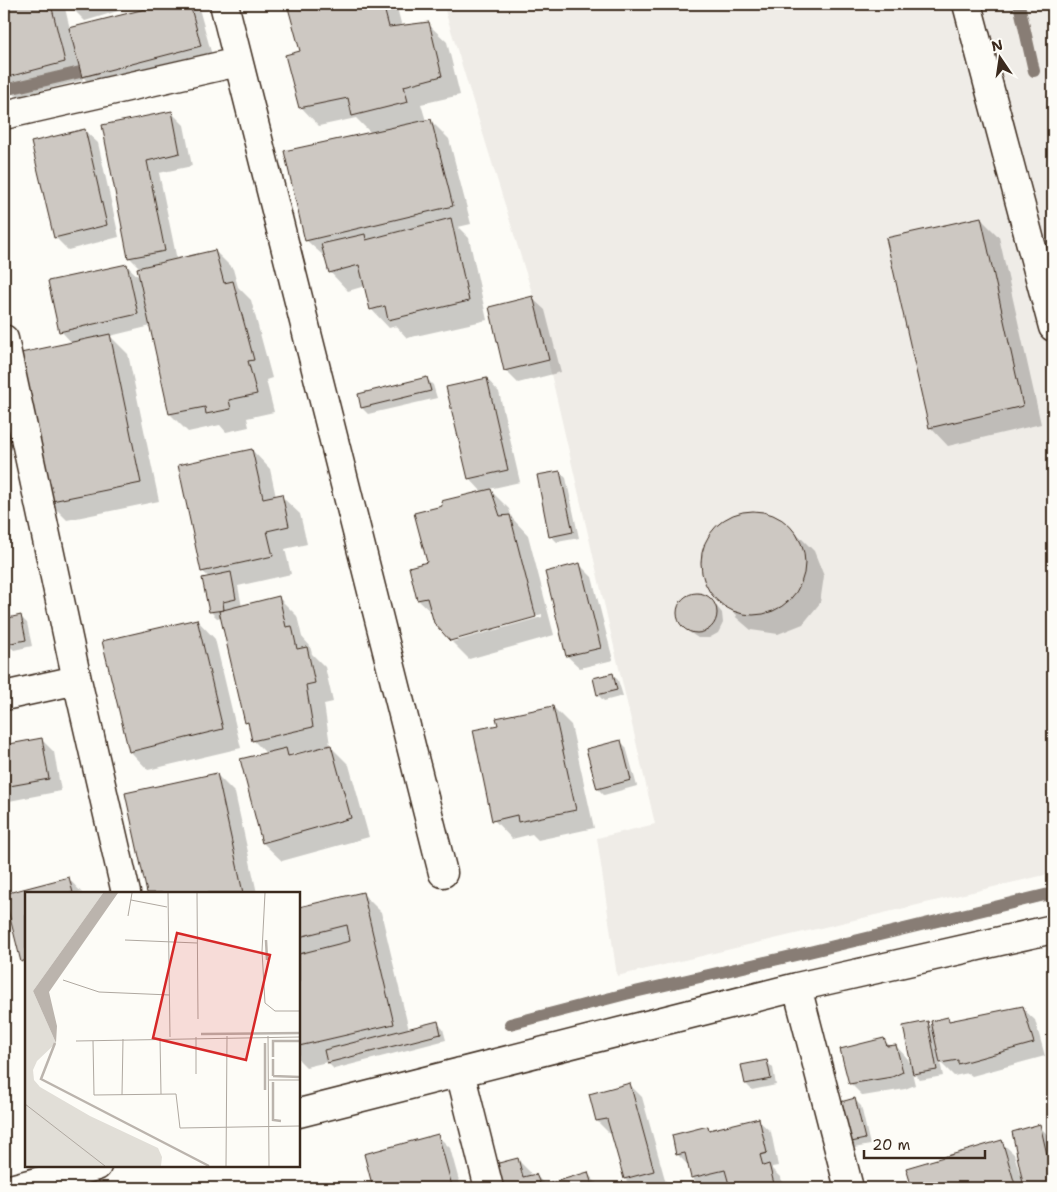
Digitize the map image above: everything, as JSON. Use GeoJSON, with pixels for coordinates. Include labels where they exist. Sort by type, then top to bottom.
{"type":"FeatureCollection","features":[{"type":"Feature","properties":{"kind":"street"},"geometry":{"type":"LineString","coordinates":[[224,4],[444,873]]}},
{"type":"Feature","properties":{"kind":"street"},"geometry":{"type":"LineString","coordinates":[[967,4],[1053,327]]}},
{"type":"Feature","properties":{"kind":"street"},"geometry":{"type":"LineString","coordinates":[[4,114],[238,62]]}},
{"type":"Feature","properties":{"kind":"street"},"geometry":{"type":"LineString","coordinates":[[4,339],[77,680],[126,892]]}},
{"type":"Feature","properties":{"kind":"street"},"geometry":{"type":"LineString","coordinates":[[4,696],[77,680]]}},
{"type":"Feature","properties":{"kind":"street"},"geometry":{"type":"LineString","coordinates":[[300,1113],[797,987],[1053,929]]}},
{"type":"Feature","properties":{"kind":"street"},"geometry":{"type":"LineString","coordinates":[[797,987],[849,1188]]}},
{"type":"Feature","properties":{"kind":"street"},"geometry":{"type":"LineString","coordinates":[[460,1072],[489,1188]]}},
{"type":"Feature","properties":{"kind":"street"},"geometry":{"type":"LineString","coordinates":[[14,1188],[90,1174]]}},
{"type":"Feature","properties":{"kind":"shaded area"},"geometry":{"type":"Polygon","coordinates":[[[443,4],[1053,4],[1053,873],[617,976],[597,838],[655,824],[533,296],[443,4]]]}},
{"type":"Feature","properties":{"kind":"building"},"geometry":{"type":"Polygon","coordinates":[[[4,4],[51,4],[65,62],[4,78],[4,4]]]}},
{"type":"Feature","properties":{"kind":"building"},"geometry":{"type":"Polygon","coordinates":[[[69,4],[88,4],[71,9],[69,4]]]}},
{"type":"Feature","properties":{"kind":"building"},"geometry":{"type":"Polygon","coordinates":[[[165,4],[190,4],[201,46],[82,77],[69,28],[165,4]]]}},
{"type":"Feature","properties":{"kind":"building"},"geometry":{"type":"Polygon","coordinates":[[[287,4],[383,4],[389,27],[429,22],[442,76],[404,86],[408,102],[352,116],[348,98],[299,108],[285,55],[300,51],[287,4]]]}},
{"type":"Feature","properties":{"kind":"building"},"geometry":{"type":"Polygon","coordinates":[[[172,111],[180,153],[147,161],[165,251],[128,258],[102,125],[172,111]]]}},
{"type":"Feature","properties":{"kind":"building"},"geometry":{"type":"Polygon","coordinates":[[[431,119],[453,206],[305,241],[284,151],[431,119]]]}},
{"type":"Feature","properties":{"kind":"building"},"geometry":{"type":"Polygon","coordinates":[[[85,129],[107,225],[54,238],[31,142],[85,129]]]}},
{"type":"Feature","properties":{"kind":"building"},"geometry":{"type":"Polygon","coordinates":[[[981,217],[1023,406],[929,428],[886,238],[981,217]]]}},
{"type":"Feature","properties":{"kind":"building"},"geometry":{"type":"Polygon","coordinates":[[[451,218],[469,301],[388,320],[385,306],[370,310],[359,265],[329,273],[321,244],[365,234],[366,240],[451,218]]]}},
{"type":"Feature","properties":{"kind":"building"},"geometry":{"type":"Polygon","coordinates":[[[215,250],[224,283],[233,281],[254,360],[248,361],[257,394],[229,400],[231,409],[206,414],[205,407],[169,414],[137,268],[215,250]]]}},
{"type":"Feature","properties":{"kind":"building"},"geometry":{"type":"Polygon","coordinates":[[[127,264],[138,314],[59,332],[48,281],[127,264]]]}},
{"type":"Feature","properties":{"kind":"building"},"geometry":{"type":"Polygon","coordinates":[[[533,296],[549,360],[504,371],[489,307],[533,296]]]}},
{"type":"Feature","properties":{"kind":"building"},"geometry":{"type":"Polygon","coordinates":[[[110,334],[141,483],[47,502],[16,354],[110,334]]]}},
{"type":"Feature","properties":{"kind":"building"},"geometry":{"type":"Polygon","coordinates":[[[427,377],[431,391],[361,408],[358,394],[427,377]]]}},
{"type":"Feature","properties":{"kind":"building"},"geometry":{"type":"Polygon","coordinates":[[[487,378],[508,470],[468,479],[446,387],[487,378]]]}},
{"type":"Feature","properties":{"kind":"building"},"geometry":{"type":"Polygon","coordinates":[[[252,449],[263,498],[282,494],[289,526],[267,531],[273,556],[201,572],[178,465],[252,449]]]}},
{"type":"Feature","properties":{"kind":"building"},"geometry":{"type":"Polygon","coordinates":[[[560,471],[573,532],[549,537],[537,475],[560,471]]]}},
{"type":"Feature","properties":{"kind":"building"},"geometry":{"type":"Polygon","coordinates":[[[491,489],[500,516],[510,515],[536,617],[450,641],[434,623],[427,598],[417,600],[409,567],[427,562],[414,513],[442,506],[441,501],[491,489]]]}},
{"type":"Feature","properties":{"kind":"building"},"geometry":{"type":"Polygon","coordinates":[[[753,511],[773,515],[790,526],[801,543],[805,563],[801,583],[790,600],[773,611],[753,615],[733,611],[716,600],[705,583],[701,563],[705,543],[716,526],[733,515],[753,511]]]}},
{"type":"Feature","properties":{"kind":"building"},"geometry":{"type":"Polygon","coordinates":[[[580,563],[601,648],[566,656],[545,572],[580,563]]]}},
{"type":"Feature","properties":{"kind":"building"},"geometry":{"type":"Polygon","coordinates":[[[231,572],[236,599],[223,602],[224,610],[209,612],[202,578],[231,572]]]}},
{"type":"Feature","properties":{"kind":"building"},"geometry":{"type":"Polygon","coordinates":[[[697,593],[708,596],[714,602],[717,613],[714,624],[708,630],[697,633],[686,630],[680,624],[677,613],[680,602],[686,596],[697,593]]]}},
{"type":"Feature","properties":{"kind":"building"},"geometry":{"type":"Polygon","coordinates":[[[279,596],[286,627],[292,626],[297,649],[307,647],[315,683],[306,685],[313,727],[252,741],[248,722],[245,723],[219,611],[279,596]]]}},
{"type":"Feature","properties":{"kind":"building"},"geometry":{"type":"Polygon","coordinates":[[[21,615],[26,640],[6,644],[4,619],[21,615]]]}},
{"type":"Feature","properties":{"kind":"building"},"geometry":{"type":"Polygon","coordinates":[[[197,619],[223,729],[129,752],[102,641],[197,619]]]}},
{"type":"Feature","properties":{"kind":"building"},"geometry":{"type":"Polygon","coordinates":[[[613,673],[617,690],[597,695],[593,678],[613,673]]]}},
{"type":"Feature","properties":{"kind":"building"},"geometry":{"type":"Polygon","coordinates":[[[553,706],[576,810],[518,822],[517,815],[492,821],[473,730],[498,725],[496,718],[553,706]]]}},
{"type":"Feature","properties":{"kind":"building"},"geometry":{"type":"Polygon","coordinates":[[[42,738],[49,779],[4,787],[4,745],[42,738]]]}},
{"type":"Feature","properties":{"kind":"building"},"geometry":{"type":"Polygon","coordinates":[[[621,740],[631,780],[597,789],[586,749],[621,740]]]}},
{"type":"Feature","properties":{"kind":"building"},"geometry":{"type":"Polygon","coordinates":[[[331,745],[351,818],[262,843],[240,759],[286,748],[288,756],[331,745]]]}},
{"type":"Feature","properties":{"kind":"building"},"geometry":{"type":"Polygon","coordinates":[[[217,773],[243,892],[147,892],[125,793],[217,773]]]}},
{"type":"Feature","properties":{"kind":"building"},"geometry":{"type":"Polygon","coordinates":[[[69,877],[73,892],[25,892],[25,960],[21,962],[4,894],[69,877]]]}},
{"type":"Feature","properties":{"kind":"building"},"geometry":{"type":"Polygon","coordinates":[[[363,892],[394,1024],[300,1046],[300,954],[350,941],[347,925],[300,937],[300,907],[363,892]]]}},
{"type":"Feature","properties":{"kind":"building"},"geometry":{"type":"Polygon","coordinates":[[[1023,1006],[1034,1043],[958,1064],[958,1060],[940,1063],[931,1021],[948,1017],[949,1021],[1023,1006]]]}},
{"type":"Feature","properties":{"kind":"building"},"geometry":{"type":"Polygon","coordinates":[[[438,1021],[441,1034],[327,1063],[324,1050],[438,1021]]]}},
{"type":"Feature","properties":{"kind":"building"},"geometry":{"type":"Polygon","coordinates":[[[928,1021],[937,1070],[913,1074],[903,1026],[928,1021]]]}},
{"type":"Feature","properties":{"kind":"building"},"geometry":{"type":"Polygon","coordinates":[[[884,1038],[887,1046],[896,1045],[903,1072],[892,1077],[849,1084],[840,1049],[884,1038]]]}},
{"type":"Feature","properties":{"kind":"building"},"geometry":{"type":"Polygon","coordinates":[[[767,1060],[771,1079],[745,1084],[741,1065],[767,1060]]]}},
{"type":"Feature","properties":{"kind":"building"},"geometry":{"type":"Polygon","coordinates":[[[630,1083],[654,1171],[624,1179],[607,1119],[596,1121],[589,1094],[630,1083]]]}},
{"type":"Feature","properties":{"kind":"building"},"geometry":{"type":"Polygon","coordinates":[[[855,1098],[865,1139],[847,1143],[837,1103],[855,1098]]]}},
{"type":"Feature","properties":{"kind":"building"},"geometry":{"type":"Polygon","coordinates":[[[759,1118],[767,1153],[760,1155],[763,1166],[769,1164],[775,1188],[730,1188],[725,1170],[691,1178],[685,1153],[676,1155],[672,1135],[708,1126],[709,1130],[759,1118]]]}},
{"type":"Feature","properties":{"kind":"building"},"geometry":{"type":"Polygon","coordinates":[[[1040,1124],[1053,1188],[1024,1188],[1012,1132],[1040,1124]]]}},
{"type":"Feature","properties":{"kind":"building"},"geometry":{"type":"Polygon","coordinates":[[[438,1134],[452,1186],[445,1188],[373,1188],[364,1154],[438,1134]]]}},
{"type":"Feature","properties":{"kind":"building"},"geometry":{"type":"Polygon","coordinates":[[[1002,1140],[1016,1188],[912,1188],[906,1168],[1002,1140]]]}},
{"type":"Feature","properties":{"kind":"building"},"geometry":{"type":"Polygon","coordinates":[[[518,1158],[523,1177],[536,1174],[541,1186],[588,1172],[593,1188],[502,1188],[495,1164],[518,1158]]]}},
{"type":"Feature","properties":{"kind":"waterway"},"geometry":{"type":"LineString","coordinates":[[1019,4],[1034,71]]}},
{"type":"Feature","properties":{"kind":"waterway"},"geometry":{"type":"LineString","coordinates":[[4,90],[97,68]]}},
{"type":"Feature","properties":{"kind":"waterway"},"geometry":{"type":"LineString","coordinates":[[510,1024],[626,994],[1053,893]]}}]}
